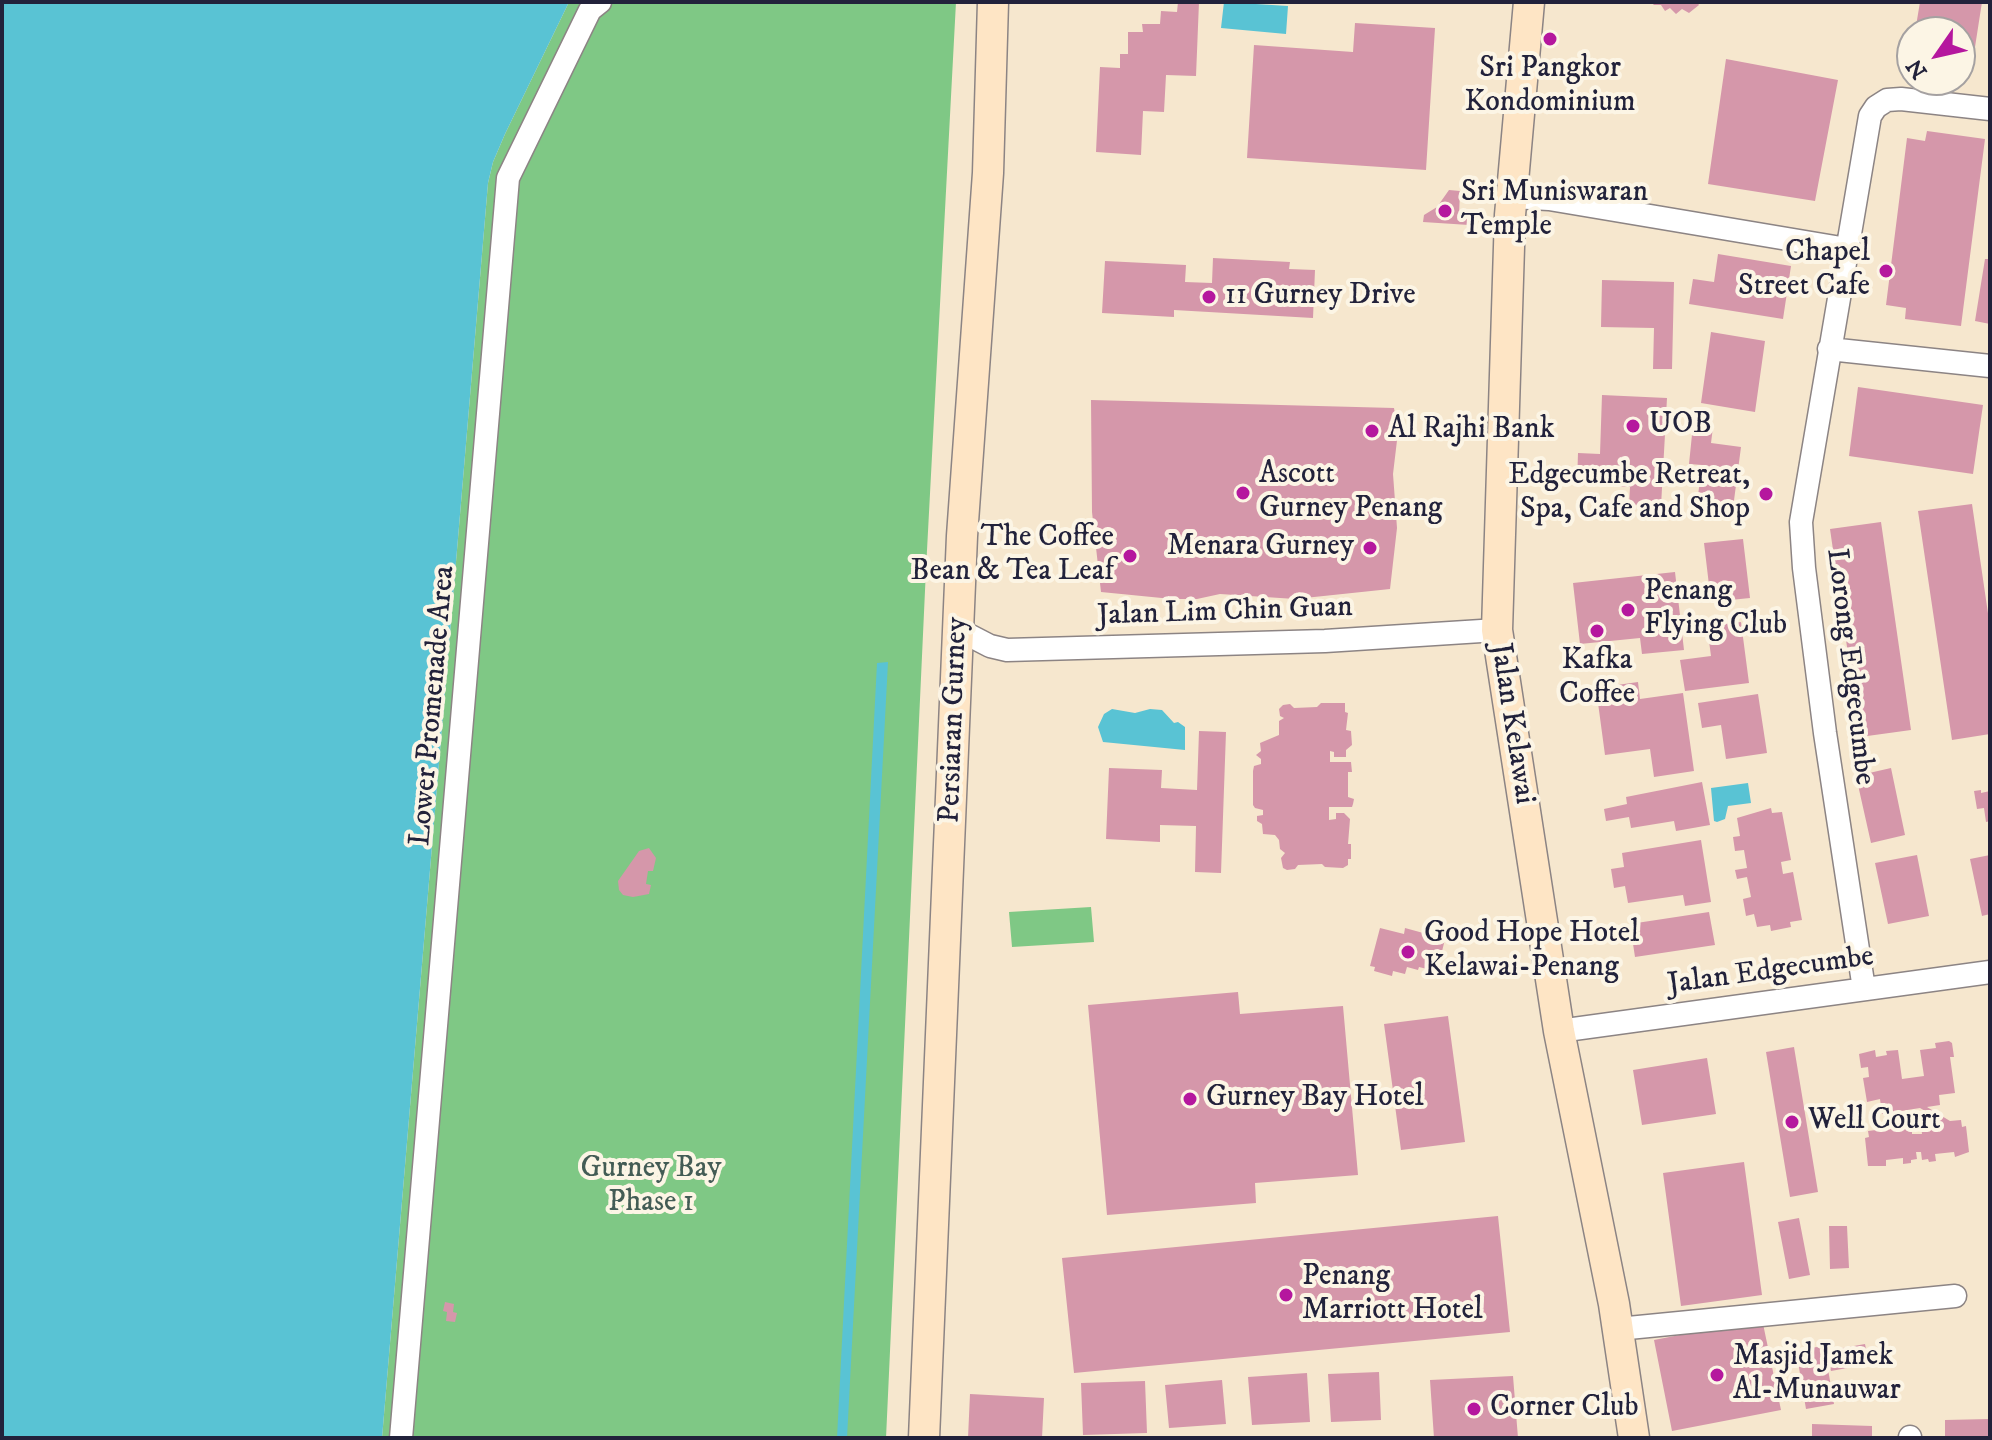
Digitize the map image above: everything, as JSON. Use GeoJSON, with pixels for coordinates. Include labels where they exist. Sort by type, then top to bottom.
{"type":"FeatureCollection","features":[{"type":"Feature","properties":{"kind":"main road","name":"Persiaran Gurney"},"geometry":{"type":"LineString","coordinates":[[924,1438],[962,536],[988,173],[993,2]]}},
{"type":"Feature","properties":{"kind":"main road","name":"Jalan Kelawai"},"geometry":{"type":"LineString","coordinates":[[1529,2],[1512,197],[1497,630],[1559,1031],[1598,1217],[1634,1438]]}},
{"type":"Feature","properties":{"kind":"street","name":"Lower Promenade Area"},"geometry":{"type":"LineString","coordinates":[[401,1438],[508,178],[590,10],[600,2]]}},
{"type":"Feature","properties":{"kind":"street","name":"Lorong Edgecumbe"},"geometry":{"type":"LineString","coordinates":[[1864,989],[1825,733],[1801,522],[1870,116],[1876,107],[1887,100],[1901,99],[1990,109]]}},
{"type":"Feature","properties":{"kind":"street"},"geometry":{"type":"LineString","coordinates":[[1512,197],[1564,202],[1847,249]]}},
{"type":"Feature","properties":{"kind":"street"},"geometry":{"type":"LineString","coordinates":[[1829,349],[1990,366]]}},
{"type":"Feature","properties":{"kind":"street","name":"Jalan Lim Chin Guan"},"geometry":{"type":"LineString","coordinates":[[959,630],[990,646],[1007,650],[1325,641],[1497,630]]}},
{"type":"Feature","properties":{"kind":"street","name":"Jalan Edgecumbe"},"geometry":{"type":"LineString","coordinates":[[1559,1031],[1990,972]]}},
{"type":"Feature","properties":{"kind":"street"},"geometry":{"type":"LineString","coordinates":[[1618,1329],[1955,1296]]}},
{"type":"Feature","properties":{"kind":"green space","name":"Gurney Bay Phase 1"},"geometry":{"type":"Polygon","coordinates":[[[569,2],[956,2],[886,1438],[382,1438],[488,183],[505,134],[569,2]]]}},
{"type":"Feature","properties":{"kind":"green space"},"geometry":{"type":"Polygon","coordinates":[[[1091,907],[1094,942],[1012,947],[1009,912],[1091,907]]]}},
{"type":"Feature","properties":{"kind":"water"},"geometry":{"type":"Polygon","coordinates":[[[2,2],[569,2],[505,134],[488,183],[382,1438],[2,1438],[2,2]]]}},
{"type":"Feature","properties":{"kind":"water"},"geometry":{"type":"Polygon","coordinates":[[[1224,2],[1288,6],[1286,34],[1221,28],[1224,2]]]}},
{"type":"Feature","properties":{"kind":"water"},"geometry":{"type":"Polygon","coordinates":[[[888,662],[847,1438],[837,1438],[877,663],[888,662]]]}},
{"type":"Feature","properties":{"kind":"water"},"geometry":{"type":"Polygon","coordinates":[[[1112,709],[1135,713],[1162,710],[1174,723],[1185,727],[1185,750],[1103,742],[1098,727],[1104,714],[1112,709]]]}},
{"type":"Feature","properties":{"kind":"water"},"geometry":{"type":"Polygon","coordinates":[[[1748,783],[1751,803],[1728,806],[1725,819],[1714,821],[1711,788],[1748,783]]]}},
{"type":"Feature","properties":{"kind":"building"},"geometry":{"type":"Polygon","coordinates":[[[1178,2],[1199,2],[1196,76],[1166,75],[1164,112],[1143,111],[1141,155],[1096,152],[1100,67],[1120,68],[1120,54],[1128,54],[1128,32],[1143,32],[1142,24],[1160,24],[1161,11],[1177,12],[1178,2]]]}},
{"type":"Feature","properties":{"kind":"building"},"geometry":{"type":"Polygon","coordinates":[[[1651,2],[1697,2],[1699,5],[1689,13],[1682,9],[1676,14],[1670,8],[1665,11],[1661,5],[1651,2]]]}},
{"type":"Feature","properties":{"kind":"building"},"geometry":{"type":"Polygon","coordinates":[[[1920,2],[1982,2],[1976,41],[1976,16],[1918,16],[1920,2]]]}},
{"type":"Feature","properties":{"kind":"building"},"geometry":{"type":"Polygon","coordinates":[[[1355,23],[1435,28],[1426,170],[1247,158],[1254,45],[1353,52],[1355,23]]]}},
{"type":"Feature","properties":{"kind":"building"},"geometry":{"type":"Polygon","coordinates":[[[1726,59],[1838,80],[1815,201],[1708,184],[1726,59]]]}},
{"type":"Feature","properties":{"kind":"building"},"geometry":{"type":"Polygon","coordinates":[[[1927,131],[1985,139],[1961,326],[1905,319],[1906,308],[1886,305],[1907,138],[1925,141],[1927,131]]]}},
{"type":"Feature","properties":{"kind":"building","name":"Sri Muniswaran Temple"},"geometry":{"type":"Polygon","coordinates":[[[1449,190],[1460,191],[1459,216],[1469,217],[1469,225],[1423,222],[1424,215],[1437,207],[1449,190]]]}},
{"type":"Feature","properties":{"kind":"building"},"geometry":{"type":"Polygon","coordinates":[[[1718,254],[1791,266],[1783,319],[1689,304],[1693,279],[1714,282],[1718,254]]]}},
{"type":"Feature","properties":{"kind":"building","name":"11 Gurney Drive"},"geometry":{"type":"Polygon","coordinates":[[[1213,258],[1290,262],[1289,269],[1315,270],[1313,318],[1174,310],[1174,317],[1102,313],[1105,261],[1186,265],[1185,282],[1212,283],[1213,258]]]}},
{"type":"Feature","properties":{"kind":"building"},"geometry":{"type":"Polygon","coordinates":[[[1985,259],[1990,259],[1990,324],[1975,321],[1985,259]]]}},
{"type":"Feature","properties":{"kind":"building"},"geometry":{"type":"Polygon","coordinates":[[[1602,280],[1674,282],[1672,369],[1653,369],[1654,328],[1601,327],[1602,280]]]}},
{"type":"Feature","properties":{"kind":"building"},"geometry":{"type":"Polygon","coordinates":[[[1711,332],[1765,341],[1755,412],[1701,403],[1711,332]]]}},
{"type":"Feature","properties":{"kind":"building"},"geometry":{"type":"Polygon","coordinates":[[[1858,387],[1983,405],[1973,474],[1849,456],[1858,387]]]}},
{"type":"Feature","properties":{"kind":"building","name":"UOB"},"geometry":{"type":"Polygon","coordinates":[[[1602,395],[1667,398],[1661,506],[1629,505],[1630,487],[1577,484],[1578,453],[1600,454],[1602,395]]]}},
{"type":"Feature","properties":{"kind":"building","name":"Ascott Gurney Penang"},"geometry":{"type":"Polygon","coordinates":[[[1091,400],[1394,408],[1398,432],[1393,474],[1397,528],[1390,589],[1295,599],[1220,594],[1197,599],[1172,599],[1101,592],[1092,512],[1091,400]]]}},
{"type":"Feature","properties":{"kind":"building"},"geometry":{"type":"Polygon","coordinates":[[[1693,425],[1713,427],[1711,443],[1741,447],[1733,508],[1697,503],[1702,465],[1689,464],[1693,425]]]}},
{"type":"Feature","properties":{"kind":"building"},"geometry":{"type":"Polygon","coordinates":[[[1972,504],[1990,627],[1990,734],[1952,740],[1918,511],[1972,504]]]}},
{"type":"Feature","properties":{"kind":"building"},"geometry":{"type":"Polygon","coordinates":[[[1881,522],[1911,730],[1860,737],[1830,529],[1881,522]]]}},
{"type":"Feature","properties":{"kind":"building"},"geometry":{"type":"Polygon","coordinates":[[[1743,539],[1750,598],[1711,602],[1704,543],[1743,539]]]}},
{"type":"Feature","properties":{"kind":"building","name":"Penang Flying Club"},"geometry":{"type":"Polygon","coordinates":[[[1675,572],[1684,650],[1642,654],[1640,638],[1580,644],[1573,583],[1675,572]]]}},
{"type":"Feature","properties":{"kind":"building"},"geometry":{"type":"Polygon","coordinates":[[[1741,622],[1749,683],[1685,691],[1680,660],[1711,656],[1707,626],[1741,622]]]}},
{"type":"Feature","properties":{"kind":"building"},"geometry":{"type":"Polygon","coordinates":[[[1638,682],[1640,699],[1683,693],[1694,771],[1654,777],[1650,749],[1605,755],[1596,688],[1638,682]]]}},
{"type":"Feature","properties":{"kind":"building"},"geometry":{"type":"Polygon","coordinates":[[[1758,694],[1767,753],[1726,759],[1721,725],[1702,728],[1698,703],[1758,694]]]}},
{"type":"Feature","properties":{"kind":"building"},"geometry":{"type":"Polygon","coordinates":[[[1321,703],[1345,703],[1345,712],[1348,713],[1346,730],[1351,731],[1352,745],[1346,750],[1346,757],[1334,757],[1334,752],[1330,751],[1330,762],[1351,762],[1348,797],[1354,799],[1352,807],[1329,807],[1329,820],[1336,819],[1336,813],[1344,813],[1350,819],[1348,844],[1351,844],[1351,859],[1343,868],[1322,864],[1298,865],[1295,869],[1287,870],[1283,868],[1281,858],[1285,853],[1280,849],[1279,840],[1275,835],[1263,834],[1262,824],[1257,821],[1263,810],[1253,805],[1253,771],[1254,766],[1261,764],[1261,759],[1256,755],[1261,751],[1260,743],[1279,735],[1279,721],[1284,718],[1280,716],[1279,709],[1283,705],[1317,707],[1321,703]]]}},
{"type":"Feature","properties":{"kind":"building"},"geometry":{"type":"Polygon","coordinates":[[[1199,731],[1226,732],[1221,873],[1195,872],[1196,826],[1160,825],[1160,842],[1106,839],[1109,768],[1162,770],[1161,788],[1197,790],[1199,731]]]}},
{"type":"Feature","properties":{"kind":"building"},"geometry":{"type":"Polygon","coordinates":[[[1891,768],[1905,835],[1871,843],[1856,776],[1891,768]]]}},
{"type":"Feature","properties":{"kind":"building"},"geometry":{"type":"Polygon","coordinates":[[[1702,782],[1710,825],[1676,831],[1674,821],[1631,828],[1629,817],[1606,821],[1604,809],[1627,804],[1626,797],[1702,782]]]}},
{"type":"Feature","properties":{"kind":"building"},"geometry":{"type":"Polygon","coordinates":[[[1981,790],[1981,793],[1990,791],[1990,821],[1986,822],[1984,808],[1977,809],[1974,791],[1981,790]]]}},
{"type":"Feature","properties":{"kind":"building"},"geometry":{"type":"Polygon","coordinates":[[[1771,808],[1772,813],[1782,812],[1791,860],[1781,862],[1783,874],[1793,872],[1802,920],[1790,922],[1791,927],[1771,931],[1770,925],[1757,927],[1754,914],[1746,916],[1743,899],[1751,897],[1747,877],[1737,879],[1735,870],[1747,868],[1744,850],[1735,851],[1733,837],[1740,836],[1737,818],[1771,808]]]}},
{"type":"Feature","properties":{"kind":"building"},"geometry":{"type":"Polygon","coordinates":[[[1701,840],[1711,902],[1685,906],[1683,895],[1628,903],[1625,886],[1614,888],[1611,869],[1624,867],[1622,853],[1701,840]]]}},
{"type":"Feature","properties":{"kind":"building"},"geometry":{"type":"Polygon","coordinates":[[[649,848],[656,858],[653,871],[648,871],[646,884],[651,885],[649,894],[623,895],[618,881],[639,851],[649,848]]]}},
{"type":"Feature","properties":{"kind":"building"},"geometry":{"type":"Polygon","coordinates":[[[1917,855],[1929,916],[1888,924],[1875,863],[1917,855]]]}},
{"type":"Feature","properties":{"kind":"building"},"geometry":{"type":"Polygon","coordinates":[[[1990,855],[1990,914],[1982,916],[1970,859],[1990,855]]]}},
{"type":"Feature","properties":{"kind":"building"},"geometry":{"type":"Polygon","coordinates":[[[1709,912],[1715,945],[1635,957],[1630,924],[1709,912]]]}},
{"type":"Feature","properties":{"kind":"building","name":"Good Hope Hotel Kelawai-Penang"},"geometry":{"type":"Polygon","coordinates":[[[1380,928],[1404,934],[1405,928],[1445,939],[1438,968],[1419,967],[1418,970],[1407,967],[1405,974],[1393,971],[1392,976],[1374,971],[1375,967],[1370,966],[1380,928]]]}},
{"type":"Feature","properties":{"kind":"building"},"geometry":{"type":"Polygon","coordinates":[[[1238,992],[1240,1014],[1343,1006],[1358,1175],[1255,1183],[1256,1203],[1107,1215],[1088,1005],[1238,992]]]}},
{"type":"Feature","properties":{"kind":"building"},"geometry":{"type":"Polygon","coordinates":[[[1448,1016],[1465,1142],[1401,1150],[1384,1024],[1448,1016]]]}},
{"type":"Feature","properties":{"kind":"building"},"geometry":{"type":"Polygon","coordinates":[[[1935,1043],[1952,1043],[1954,1057],[1950,1057],[1955,1093],[1939,1095],[1940,1105],[1927,1107],[1950,1121],[1961,1120],[1962,1127],[1966,1126],[1969,1152],[1955,1157],[1954,1152],[1935,1154],[1936,1161],[1929,1162],[1928,1159],[1922,1160],[1921,1152],[1916,1152],[1917,1159],[1911,1160],[1911,1163],[1903,1164],[1903,1158],[1886,1160],[1886,1166],[1868,1166],[1865,1138],[1869,1137],[1868,1131],[1884,1129],[1895,1112],[1882,1114],[1880,1099],[1867,1102],[1863,1078],[1869,1077],[1868,1067],[1861,1068],[1859,1054],[1875,1050],[1876,1057],[1887,1055],[1886,1051],[1898,1050],[1902,1079],[1924,1076],[1920,1050],[1936,1048],[1935,1043]],[[1920,1108],[1901,1111],[1894,1122],[1895,1128],[1912,1126],[1912,1134],[1922,1134],[1921,1125],[1937,1123],[1937,1118],[1920,1108]]]}},
{"type":"Feature","properties":{"kind":"building","name":"Well Court"},"geometry":{"type":"Polygon","coordinates":[[[1794,1047],[1818,1192],[1790,1197],[1766,1052],[1794,1047]]]}},
{"type":"Feature","properties":{"kind":"building"},"geometry":{"type":"Polygon","coordinates":[[[1707,1058],[1716,1114],[1642,1125],[1633,1070],[1707,1058]]]}},
{"type":"Feature","properties":{"kind":"building"},"geometry":{"type":"Polygon","coordinates":[[[1744,1162],[1762,1295],[1681,1306],[1663,1173],[1744,1162]]]}},
{"type":"Feature","properties":{"kind":"building","name":"Penang Marriott Hotel"},"geometry":{"type":"Polygon","coordinates":[[[1498,1216],[1510,1332],[1074,1373],[1062,1258],[1498,1216]]]}},
{"type":"Feature","properties":{"kind":"building"},"geometry":{"type":"Polygon","coordinates":[[[1799,1218],[1810,1275],[1789,1279],[1778,1222],[1799,1218]]]}},
{"type":"Feature","properties":{"kind":"building"},"geometry":{"type":"Polygon","coordinates":[[[1829,1226],[1847,1226],[1849,1268],[1830,1269],[1829,1226]]]}},
{"type":"Feature","properties":{"kind":"building"},"geometry":{"type":"Polygon","coordinates":[[[445,1302],[454,1304],[453,1312],[457,1313],[455,1322],[446,1321],[447,1312],[443,1311],[445,1302]]]}},
{"type":"Feature","properties":{"kind":"building","name":"Masjid Jamek Al-Munauwar"},"geometry":{"type":"Polygon","coordinates":[[[1762,1319],[1781,1410],[1672,1431],[1654,1340],[1762,1319]]]}},
{"type":"Feature","properties":{"kind":"building"},"geometry":{"type":"Polygon","coordinates":[[[1865,1344],[1869,1364],[1831,1371],[1826,1351],[1865,1344]]]}},
{"type":"Feature","properties":{"kind":"building"},"geometry":{"type":"Polygon","coordinates":[[[1824,1346],[1834,1404],[1806,1409],[1796,1350],[1824,1346]]]}},
{"type":"Feature","properties":{"kind":"building"},"geometry":{"type":"Polygon","coordinates":[[[1379,1372],[1381,1420],[1331,1422],[1328,1374],[1379,1372]]]}},
{"type":"Feature","properties":{"kind":"building"},"geometry":{"type":"Polygon","coordinates":[[[1307,1373],[1310,1422],[1252,1425],[1248,1377],[1307,1373]]]}},
{"type":"Feature","properties":{"kind":"building","name":"Corner Club"},"geometry":{"type":"Polygon","coordinates":[[[1513,1376],[1518,1438],[1434,1438],[1430,1380],[1513,1376]]]}},
{"type":"Feature","properties":{"kind":"building"},"geometry":{"type":"Polygon","coordinates":[[[1222,1380],[1226,1424],[1169,1428],[1165,1385],[1222,1380]]]}},
{"type":"Feature","properties":{"kind":"building"},"geometry":{"type":"Polygon","coordinates":[[[1145,1381],[1147,1433],[1083,1435],[1081,1383],[1145,1381]]]}},
{"type":"Feature","properties":{"kind":"building"},"geometry":{"type":"Polygon","coordinates":[[[970,1394],[1044,1398],[1042,1438],[968,1438],[970,1394]]]}},
{"type":"Feature","properties":{"kind":"building"},"geometry":{"type":"Polygon","coordinates":[[[1990,1419],[1990,1438],[1945,1438],[1945,1420],[1990,1419]]]}},
{"type":"Feature","properties":{"kind":"building"},"geometry":{"type":"Polygon","coordinates":[[[1812,1424],[1872,1426],[1872,1438],[1812,1438],[1812,1424]]]}},
{"type":"Feature","properties":{"kind":"place","name":"Sri Pangkor Kondominium"},"geometry":{"type":"Point","coordinates":[1550,39]}},
{"type":"Feature","properties":{"kind":"place","name":"Sri Muniswaran Temple"},"geometry":{"type":"Point","coordinates":[1445,211]}},
{"type":"Feature","properties":{"kind":"place","name":"Chapel Street Cafe"},"geometry":{"type":"Point","coordinates":[1886,271]}},
{"type":"Feature","properties":{"kind":"place","name":"11 Gurney Drive"},"geometry":{"type":"Point","coordinates":[1209,297]}},
{"type":"Feature","properties":{"kind":"place","name":"UOB"},"geometry":{"type":"Point","coordinates":[1633,426]}},
{"type":"Feature","properties":{"kind":"place","name":"Al Rajhi Bank"},"geometry":{"type":"Point","coordinates":[1372,431]}},
{"type":"Feature","properties":{"kind":"place","name":"Ascott Gurney Penang"},"geometry":{"type":"Point","coordinates":[1243,493]}},
{"type":"Feature","properties":{"kind":"place","name":"Edgecumbe Retreat, Spa, Cafe and Shop"},"geometry":{"type":"Point","coordinates":[1766,494]}},
{"type":"Feature","properties":{"kind":"place","name":"Menara Gurney"},"geometry":{"type":"Point","coordinates":[1370,548]}},
{"type":"Feature","properties":{"kind":"place","name":"The Coffee Bean & Tea Leaf"},"geometry":{"type":"Point","coordinates":[1130,556]}},
{"type":"Feature","properties":{"kind":"place","name":"Penang Flying Club"},"geometry":{"type":"Point","coordinates":[1628,610]}},
{"type":"Feature","properties":{"kind":"place","name":"Kafka Coffee"},"geometry":{"type":"Point","coordinates":[1597,631]}},
{"type":"Feature","properties":{"kind":"place","name":"Good Hope Hotel Kelawai-Penang"},"geometry":{"type":"Point","coordinates":[1408,952]}},
{"type":"Feature","properties":{"kind":"place","name":"Gurney Bay Hotel"},"geometry":{"type":"Point","coordinates":[1190,1099]}},
{"type":"Feature","properties":{"kind":"place","name":"Well Court"},"geometry":{"type":"Point","coordinates":[1792,1122]}},
{"type":"Feature","properties":{"kind":"place","name":"Penang Marriott Hotel"},"geometry":{"type":"Point","coordinates":[1286,1295]}},
{"type":"Feature","properties":{"kind":"place","name":"Masjid Jamek Al-Munauwar"},"geometry":{"type":"Point","coordinates":[1717,1375]}},
{"type":"Feature","properties":{"kind":"place","name":"Corner Club"},"geometry":{"type":"Point","coordinates":[1474,1409]}}]}
